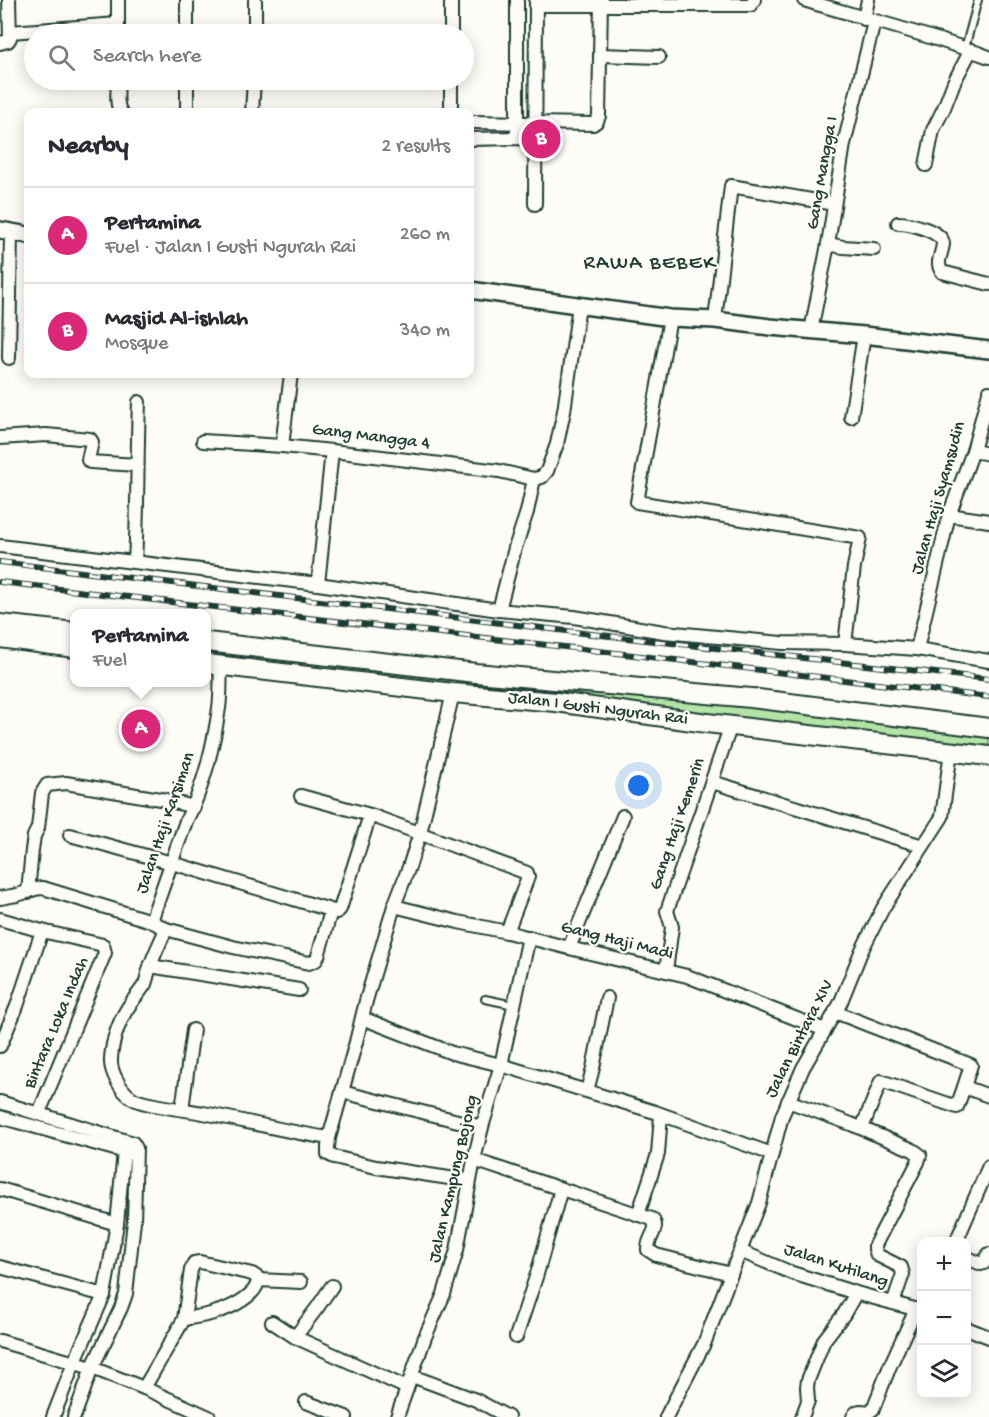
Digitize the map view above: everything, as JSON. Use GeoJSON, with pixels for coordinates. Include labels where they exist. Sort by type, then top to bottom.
{"type":"FeatureCollection","features":[{"type":"Feature","properties":{"kind":"main road"},"geometry":{"type":"LineString","coordinates":[[0,624],[70,631]]}},
{"type":"Feature","properties":{"kind":"main road"},"geometry":{"type":"LineString","coordinates":[[0,638],[70,647]]}},
{"type":"Feature","properties":{"kind":"main road","name":"Jalan I Gusti Ngurah Rai"},"geometry":{"type":"LineString","coordinates":[[211,642],[476,673],[751,698],[989,728]]}},
{"type":"Feature","properties":{"kind":"main road","name":"Jalan I Gusti Ngurah Rai"},"geometry":{"type":"LineString","coordinates":[[214,665],[453,693],[556,702],[707,723],[989,756]]}},
{"type":"Feature","properties":{"kind":"main road"},"geometry":{"type":"LineString","coordinates":[[731,725],[751,698]]}},
{"type":"Feature","properties":{"kind":"street"},"geometry":{"type":"LineString","coordinates":[[0,43],[9,40],[9,0]]}},
{"type":"Feature","properties":{"kind":"street"},"geometry":{"type":"LineString","coordinates":[[118,0],[118,24]]}},
{"type":"Feature","properties":{"kind":"street"},"geometry":{"type":"LineString","coordinates":[[187,0],[187,24]]}},
{"type":"Feature","properties":{"kind":"street"},"geometry":{"type":"LineString","coordinates":[[255,0],[255,24]]}},
{"type":"Feature","properties":{"kind":"street"},"geometry":{"type":"LineString","coordinates":[[451,0],[451,24]]}},
{"type":"Feature","properties":{"kind":"street"},"geometry":{"type":"LineString","coordinates":[[516,138],[517,0]]}},
{"type":"Feature","properties":{"kind":"street"},"geometry":{"type":"LineString","coordinates":[[535,204],[536,2],[751,5],[754,0]]}},
{"type":"Feature","properties":{"kind":"street"},"geometry":{"type":"LineString","coordinates":[[804,0],[989,57]]}},
{"type":"Feature","properties":{"kind":"street","name":"Gang Mangga I"},"geometry":{"type":"LineString","coordinates":[[811,331],[844,144],[869,20],[868,0]]}},
{"type":"Feature","properties":{"kind":"street"},"geometry":{"type":"LineString","coordinates":[[474,122],[593,124],[597,121],[599,116],[601,2]]}},
{"type":"Feature","properties":{"kind":"street"},"geometry":{"type":"LineString","coordinates":[[10,32],[24,32]]}},
{"type":"Feature","properties":{"kind":"street"},"geometry":{"type":"LineString","coordinates":[[926,165],[933,130],[968,49]]}},
{"type":"Feature","properties":{"kind":"street"},"geometry":{"type":"LineString","coordinates":[[600,55],[659,57]]}},
{"type":"Feature","properties":{"kind":"street"},"geometry":{"type":"LineString","coordinates":[[118,90],[119,108]]}},
{"type":"Feature","properties":{"kind":"street"},"geometry":{"type":"LineString","coordinates":[[187,90],[187,108]]}},
{"type":"Feature","properties":{"kind":"street"},"geometry":{"type":"LineString","coordinates":[[252,108],[253,90]]}},
{"type":"Feature","properties":{"kind":"street"},"geometry":{"type":"LineString","coordinates":[[451,90],[451,108]]}},
{"type":"Feature","properties":{"kind":"street"},"geometry":{"type":"LineString","coordinates":[[474,139],[534,140]]}},
{"type":"Feature","properties":{"kind":"street"},"geometry":{"type":"LineString","coordinates":[[715,320],[731,186],[834,204]]}},
{"type":"Feature","properties":{"kind":"street"},"geometry":{"type":"LineString","coordinates":[[898,223],[912,225],[942,238],[939,265],[942,272],[989,284]]}},
{"type":"Feature","properties":{"kind":"street"},"geometry":{"type":"LineString","coordinates":[[9,358],[6,231],[24,234]]}},
{"type":"Feature","properties":{"kind":"street"},"geometry":{"type":"LineString","coordinates":[[828,244],[874,249]]}},
{"type":"Feature","properties":{"kind":"street"},"geometry":{"type":"LineString","coordinates":[[474,291],[670,318],[715,320],[989,350]]}},
{"type":"Feature","properties":{"kind":"street"},"geometry":{"type":"LineString","coordinates":[[500,610],[534,479],[542,477],[547,471],[557,444],[579,305]]}},
{"type":"Feature","properties":{"kind":"street"},"geometry":{"type":"LineString","coordinates":[[670,318],[637,502],[860,538],[851,588],[845,645]]}},
{"type":"Feature","properties":{"kind":"street"},"geometry":{"type":"LineString","coordinates":[[851,417],[864,335]]}},
{"type":"Feature","properties":{"kind":"street"},"geometry":{"type":"LineString","coordinates":[[282,446],[290,378]]}},
{"type":"Feature","properties":{"kind":"street","name":"Jalan Haji Syamsudin"},"geometry":{"type":"LineString","coordinates":[[917,649],[949,515],[973,451],[989,392]]}},
{"type":"Feature","properties":{"kind":"street"},"geometry":{"type":"LineString","coordinates":[[135,562],[139,402]]}},
{"type":"Feature","properties":{"kind":"street"},"geometry":{"type":"LineString","coordinates":[[0,438],[46,435],[90,439],[92,442],[88,460],[90,462],[137,465]]}},
{"type":"Feature","properties":{"kind":"street","name":"Gang Mangga 4"},"geometry":{"type":"LineString","coordinates":[[203,441],[332,451],[499,471],[534,479]]}},
{"type":"Feature","properties":{"kind":"street"},"geometry":{"type":"LineString","coordinates":[[318,584],[332,451]]}},
{"type":"Feature","properties":{"kind":"street"},"geometry":{"type":"LineString","coordinates":[[973,451],[989,453]]}},
{"type":"Feature","properties":{"kind":"street"},"geometry":{"type":"LineString","coordinates":[[949,515],[989,520]]}},
{"type":"Feature","properties":{"kind":"street"},"geometry":{"type":"LineString","coordinates":[[0,546],[318,584],[500,610],[574,617],[675,633],[782,643],[917,649],[989,661]]}},
{"type":"Feature","properties":{"kind":"street","name":"Jalan Haji Karsiman"},"geometry":{"type":"LineString","coordinates":[[151,921],[206,769],[219,707],[214,665]]}},
{"type":"Feature","properties":{"kind":"street"},"geometry":{"type":"LineString","coordinates":[[453,693],[420,833],[394,906],[366,1001],[327,1151],[334,1157],[376,1167],[469,1181]]}},
{"type":"Feature","properties":{"kind":"street","name":"Gang Haji Kemerin"},"geometry":{"type":"LineString","coordinates":[[666,971],[672,927],[668,911],[731,725]]}},
{"type":"Feature","properties":{"kind":"street","name":"Jalan Bintara XIV"},"geometry":{"type":"LineString","coordinates":[[666,1417],[704,1344],[759,1203],[782,1116],[803,1068],[835,1012],[879,916],[942,817],[951,751]]}},
{"type":"Feature","properties":{"kind":"street"},"geometry":{"type":"LineString","coordinates":[[712,782],[922,846]]}},
{"type":"Feature","properties":{"kind":"street"},"geometry":{"type":"LineString","coordinates":[[28,892],[34,836],[38,828],[42,793],[47,784],[66,783],[194,807]]}},
{"type":"Feature","properties":{"kind":"street"},"geometry":{"type":"LineString","coordinates":[[301,796],[370,815],[527,873],[528,877],[507,932]]}},
{"type":"Feature","properties":{"kind":"street"},"geometry":{"type":"LineString","coordinates":[[70,835],[337,912],[340,910],[370,815]]}},
{"type":"Feature","properties":{"kind":"street"},"geometry":{"type":"LineString","coordinates":[[569,948],[623,816]]}},
{"type":"Feature","properties":{"kind":"street"},"geometry":{"type":"LineString","coordinates":[[0,897],[15,896],[31,889],[43,888],[151,921],[166,929],[233,947],[309,963],[316,960],[322,949],[331,911]]}},
{"type":"Feature","properties":{"kind":"street","name":"Gang Haji Madi"},"geometry":{"type":"LineString","coordinates":[[394,906],[687,976],[825,1030]]}},
{"type":"Feature","properties":{"kind":"street","name":"Bintara Loka Indah"},"geometry":{"type":"LineString","coordinates":[[0,918],[42,931],[103,945],[105,953],[39,1113]]}},
{"type":"Feature","properties":{"kind":"street"},"geometry":{"type":"LineString","coordinates":[[166,929],[145,984],[130,1004],[118,1030],[112,1053],[111,1066],[126,1093],[133,1100],[329,1138]]}},
{"type":"Feature","properties":{"kind":"street"},"geometry":{"type":"LineString","coordinates":[[0,1046],[17,1006],[42,931]]}},
{"type":"Feature","properties":{"kind":"street","name":"Jalan Kampung Bojong"},"geometry":{"type":"LineString","coordinates":[[397,1417],[425,1337],[444,1294],[457,1250],[469,1181],[482,1127],[501,1065],[530,937]]}},
{"type":"Feature","properties":{"kind":"street"},"geometry":{"type":"LineString","coordinates":[[150,966],[299,990]]}},
{"type":"Feature","properties":{"kind":"street"},"geometry":{"type":"LineString","coordinates":[[587,1091],[607,998]]}},
{"type":"Feature","properties":{"kind":"street"},"geometry":{"type":"LineString","coordinates":[[835,1012],[971,1065],[957,1107],[881,1081],[862,1128]]}},
{"type":"Feature","properties":{"kind":"street"},"geometry":{"type":"LineString","coordinates":[[362,1018],[452,1053],[501,1065],[655,1112],[772,1154]]}},
{"type":"Feature","properties":{"kind":"street"},"geometry":{"type":"LineString","coordinates":[[182,1109],[193,1030]]}},
{"type":"Feature","properties":{"kind":"street"},"geometry":{"type":"LineString","coordinates":[[964,1087],[989,1096]]}},
{"type":"Feature","properties":{"kind":"street"},"geometry":{"type":"LineString","coordinates":[[342,1092],[482,1127]]}},
{"type":"Feature","properties":{"kind":"street"},"geometry":{"type":"LineString","coordinates":[[788,1101],[914,1149],[920,1155],[875,1245],[877,1255],[902,1269],[903,1274],[893,1303]]}},
{"type":"Feature","properties":{"kind":"street"},"geometry":{"type":"LineString","coordinates":[[0,1102],[39,1113],[129,1149]]}},
{"type":"Feature","properties":{"kind":"street"},"geometry":{"type":"LineString","coordinates":[[638,1215],[658,1154],[661,1115]]}},
{"type":"Feature","properties":{"kind":"street"},"geometry":{"type":"LineString","coordinates":[[0,1117],[129,1149]]}},
{"type":"Feature","properties":{"kind":"street"},"geometry":{"type":"LineString","coordinates":[[53,1417],[104,1295],[129,1149]]}},
{"type":"Feature","properties":{"kind":"street"},"geometry":{"type":"LineString","coordinates":[[74,1417],[92,1368],[126,1294],[134,1221],[129,1149]]}},
{"type":"Feature","properties":{"kind":"street"},"geometry":{"type":"LineString","coordinates":[[474,1160],[652,1219],[656,1225],[648,1242],[650,1252],[730,1274]]}},
{"type":"Feature","properties":{"kind":"street"},"geometry":{"type":"LineString","coordinates":[[958,1237],[989,1166]]}},
{"type":"Feature","properties":{"kind":"street"},"geometry":{"type":"LineString","coordinates":[[0,1189],[117,1224]]}},
{"type":"Feature","properties":{"kind":"street"},"geometry":{"type":"LineString","coordinates":[[516,1337],[537,1275],[561,1190]]}},
{"type":"Feature","properties":{"kind":"street","name":"Jalan Kutilang"},"geometry":{"type":"LineString","coordinates":[[740,1251],[792,1273],[917,1309]]}},
{"type":"Feature","properties":{"kind":"street"},"geometry":{"type":"LineString","coordinates":[[971,1259],[981,1264],[989,1254]]}},
{"type":"Feature","properties":{"kind":"street"},"geometry":{"type":"LineString","coordinates":[[144,1388],[184,1319],[194,1263],[200,1262],[256,1276],[258,1280],[301,1282]]}},
{"type":"Feature","properties":{"kind":"street"},"geometry":{"type":"LineString","coordinates":[[0,1267],[104,1295]]}},
{"type":"Feature","properties":{"kind":"street"},"geometry":{"type":"LineString","coordinates":[[184,1319],[216,1312],[242,1301],[255,1289],[258,1280]]}},
{"type":"Feature","properties":{"kind":"street"},"geometry":{"type":"LineString","coordinates":[[295,1337],[332,1286]]}},
{"type":"Feature","properties":{"kind":"street"},"geometry":{"type":"LineString","coordinates":[[802,1417],[808,1401],[808,1380],[824,1340],[844,1314],[856,1293]]}},
{"type":"Feature","properties":{"kind":"street"},"geometry":{"type":"LineString","coordinates":[[852,1417],[857,1411],[869,1412],[873,1409],[890,1366],[917,1314]]}},
{"type":"Feature","properties":{"kind":"street"},"geometry":{"type":"LineString","coordinates":[[272,1322],[295,1337],[409,1382],[476,1400],[508,1417]]}},
{"type":"Feature","properties":{"kind":"street"},"geometry":{"type":"LineString","coordinates":[[971,1330],[989,1337]]}},
{"type":"Feature","properties":{"kind":"street"},"geometry":{"type":"LineString","coordinates":[[0,1341],[92,1368],[206,1416]]}},
{"type":"Feature","properties":{"kind":"street"},"geometry":{"type":"LineString","coordinates":[[306,1402],[346,1417]]}},
{"type":"Feature","properties":{"kind":"lane"},"geometry":{"type":"LineString","coordinates":[[968,49],[978,0]]}},
{"type":"Feature","properties":{"kind":"lane"},"geometry":{"type":"LineString","coordinates":[[485,999],[514,1005]]}},
{"type":"Feature","properties":{"kind":"green space"},"geometry":{"type":"Polygon","coordinates":[[[211,642],[989,728],[989,756],[211,664],[211,642]]]}},
{"type":"Feature","properties":{"kind":"railway"},"geometry":{"type":"LineString","coordinates":[[0,562],[583,633],[989,679]]}},
{"type":"Feature","properties":{"kind":"railway"},"geometry":{"type":"LineString","coordinates":[[0,582],[989,697]]}},
{"type":"Feature","properties":{"kind":"place","name":"Masjid Al-ishlah"},"geometry":{"type":"Point","coordinates":[541,139]}},
{"type":"Feature","properties":{"kind":"place","name":"Pertamina"},"geometry":{"type":"Point","coordinates":[141,729]}},
{"type":"Feature","properties":{"kind":"district","name":"RAWA BEBEK"},"geometry":{"type":"Point","coordinates":[650,264]}}]}
